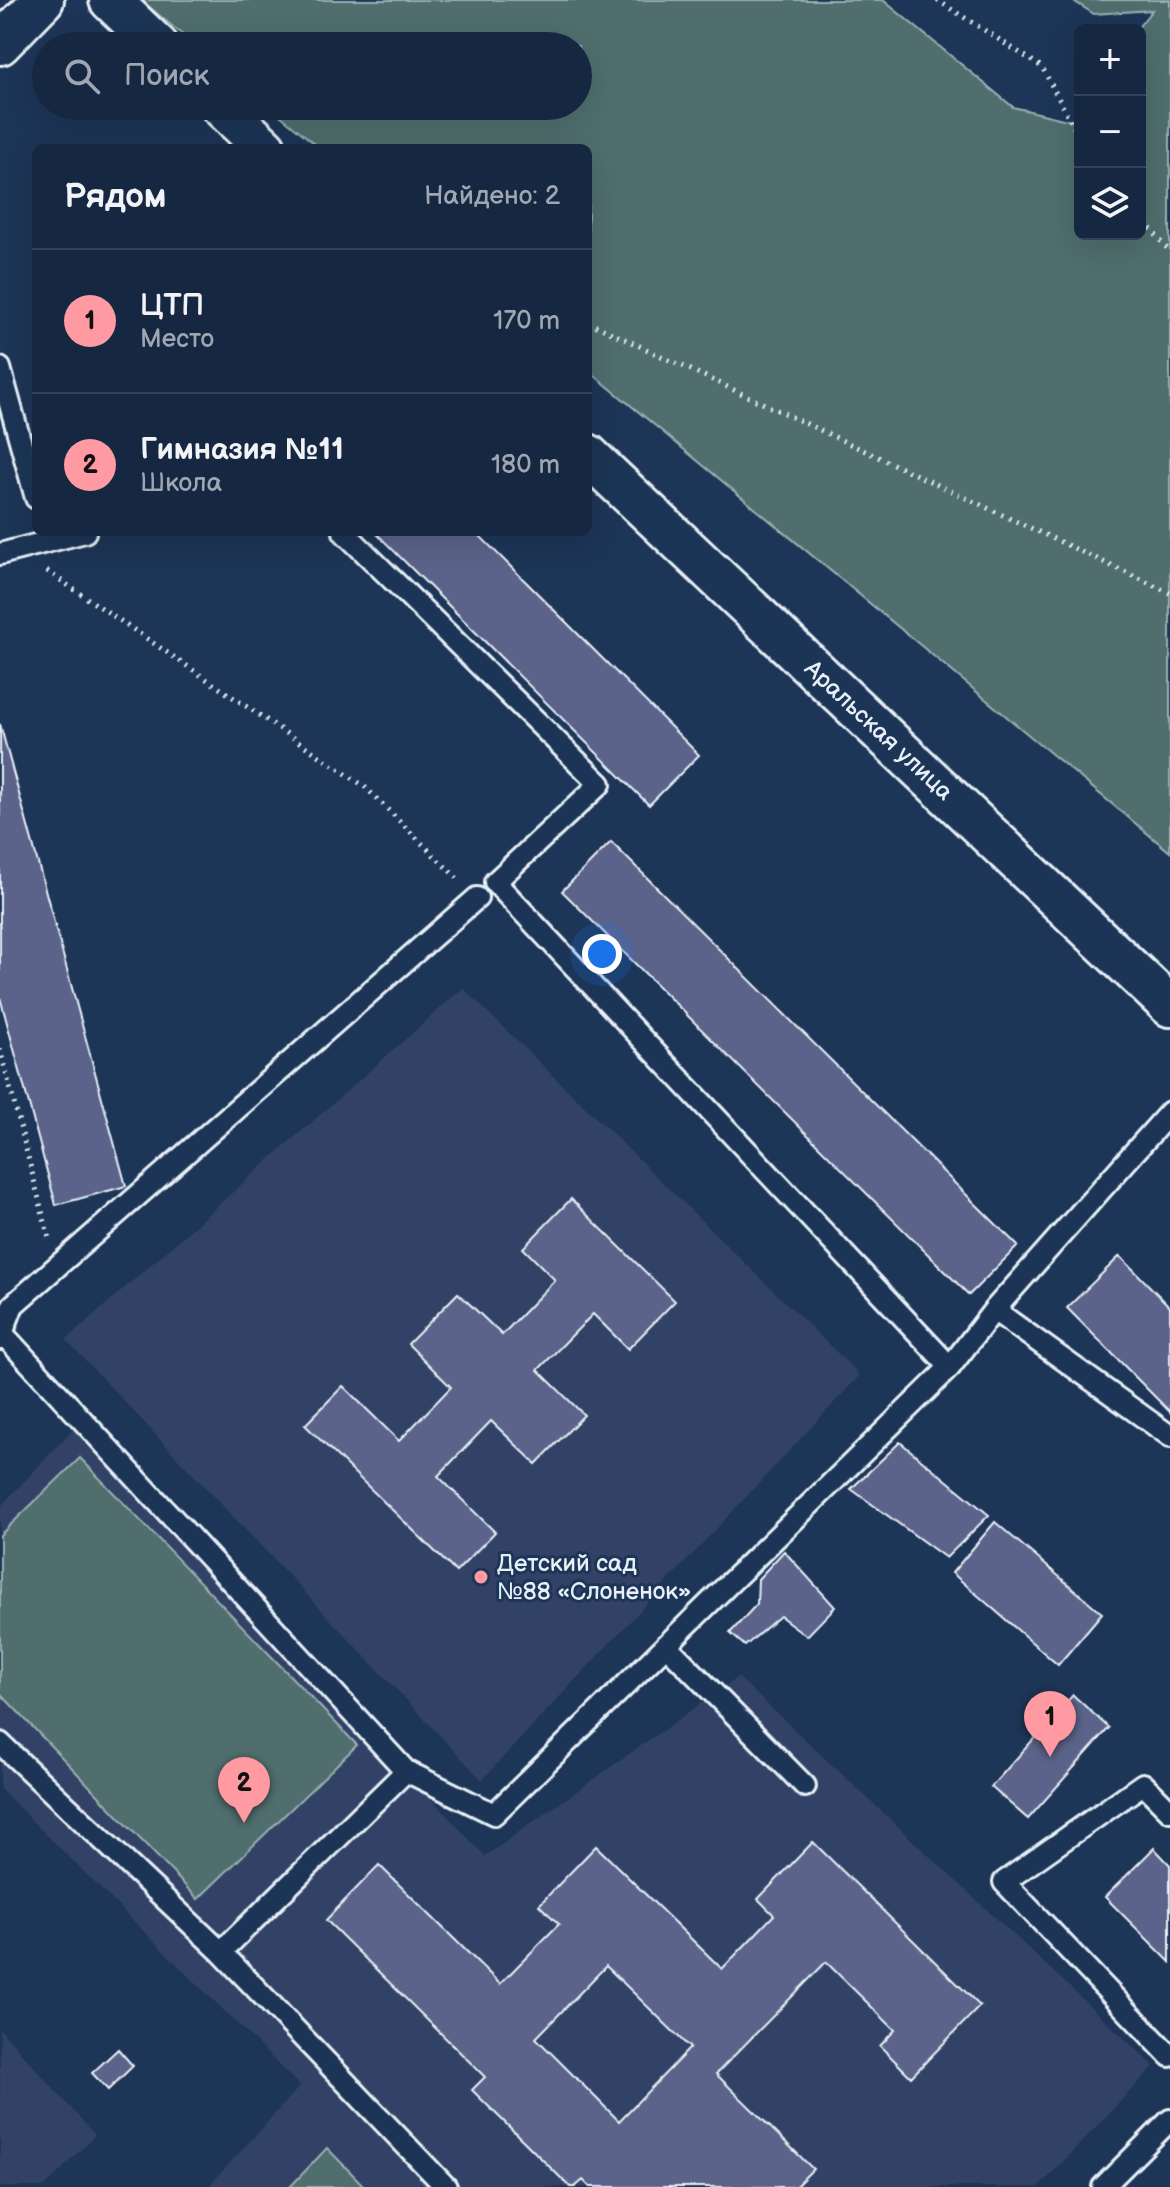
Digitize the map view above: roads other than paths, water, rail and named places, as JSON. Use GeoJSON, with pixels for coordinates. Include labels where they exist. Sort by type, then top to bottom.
{"type":"FeatureCollection","features":[{"type":"Feature","properties":{"kind":"street"},"geometry":{"type":"LineString","coordinates":[[0,44],[43,0]]}},
{"type":"Feature","properties":{"kind":"street"},"geometry":{"type":"LineString","coordinates":[[110,0],[143,32]]}},
{"type":"Feature","properties":{"kind":"street"},"geometry":{"type":"LineString","coordinates":[[236,120],[261,144]]}},
{"type":"Feature","properties":{"kind":"street","name":"Аральская улица"},"geometry":{"type":"LineString","coordinates":[[592,459],[1170,1006]]}},
{"type":"Feature","properties":{"kind":"lane"},"geometry":{"type":"LineString","coordinates":[[0,368],[32,484]]}},
{"type":"Feature","properties":{"kind":"lane"},"geometry":{"type":"LineString","coordinates":[[348,536],[600,784],[495,882],[950,1367]]}},
{"type":"Feature","properties":{"kind":"lane"},"geometry":{"type":"LineString","coordinates":[[8,552],[47,537]]}},
{"type":"Feature","properties":{"kind":"lane"},"geometry":{"type":"LineString","coordinates":[[477,898],[13,1305],[1,1336],[406,1771],[494,1814],[950,1367],[994,1310],[1170,1112]]}},
{"type":"Feature","properties":{"kind":"lane"},"geometry":{"type":"LineString","coordinates":[[994,1310],[1170,1436]]}},
{"type":"Feature","properties":{"kind":"lane"},"geometry":{"type":"LineString","coordinates":[[666,1645],[805,1786]]}},
{"type":"Feature","properties":{"kind":"lane"},"geometry":{"type":"LineString","coordinates":[[0,1743],[221,1952],[446,2187]]}},
{"type":"Feature","properties":{"kind":"lane"},"geometry":{"type":"LineString","coordinates":[[221,1952],[406,1771]]}},
{"type":"Feature","properties":{"kind":"lane"},"geometry":{"type":"LineString","coordinates":[[1170,1811],[1143,1784],[1004,1882],[1170,2056]]}},
{"type":"Feature","properties":{"kind":"lane"},"geometry":{"type":"LineString","coordinates":[[1103,2187],[1170,2120]]}},
{"type":"Feature","properties":{"kind":"place","name":"Детский сад №88 «Слоненок»"},"geometry":{"type":"Point","coordinates":[481,1577]}},
{"type":"Feature","properties":{"kind":"place","name":"ЦТП"},"geometry":{"type":"Point","coordinates":[1050,1757]}},
{"type":"Feature","properties":{"kind":"place","name":"Гимназия №11"},"geometry":{"type":"Point","coordinates":[244,1823]}}]}
